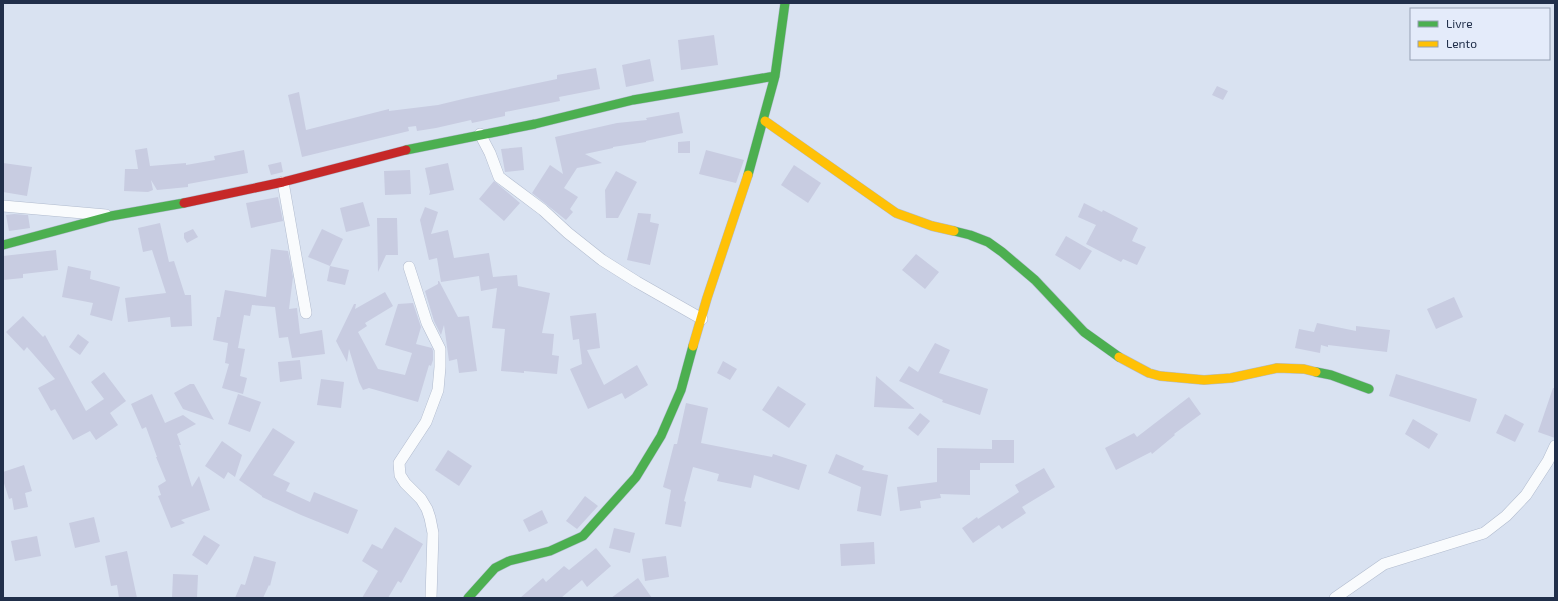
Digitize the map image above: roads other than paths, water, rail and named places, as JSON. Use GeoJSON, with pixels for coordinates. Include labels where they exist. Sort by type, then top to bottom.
{"type":"FeatureCollection","features":[{"type":"Feature","properties":{"kind":"street"},"geometry":{"type":"LineString","coordinates":[[468,598],[495,568],[509,561],[550,551],[583,536],[636,477],[651,453],[672,412],[681,390],[732,224],[745,189],[775,76],[785,3]]}},
{"type":"Feature","properties":{"kind":"street"},"geometry":{"type":"LineString","coordinates":[[3,245],[111,216],[196,201],[283,182],[412,149],[535,124],[633,100],[775,76]]}},
{"type":"Feature","properties":{"kind":"street"},"geometry":{"type":"LineString","coordinates":[[764,121],[896,213],[932,226],[970,235],[988,242],[1035,280],[1084,332],[1098,343],[1136,367],[1149,373],[1160,376],[1204,380],[1231,378],[1277,368],[1304,369],[1331,375],[1369,390]]}},
{"type":"Feature","properties":{"kind":"street"},"geometry":{"type":"LineString","coordinates":[[480,134],[490,153],[499,177],[543,210],[568,233],[602,260],[702,319]]}},
{"type":"Feature","properties":{"kind":"street"},"geometry":{"type":"LineString","coordinates":[[283,182],[306,313]]}},
{"type":"Feature","properties":{"kind":"street"},"geometry":{"type":"LineString","coordinates":[[3,206],[111,216]]}},
{"type":"Feature","properties":{"kind":"street"},"geometry":{"type":"LineString","coordinates":[[409,267],[428,323],[440,349],[438,390],[426,422],[399,463],[400,475],[405,483],[421,499],[430,518],[433,533],[430,598]]}},
{"type":"Feature","properties":{"kind":"street"},"geometry":{"type":"LineString","coordinates":[[1335,598],[1384,564],[1484,533],[1506,516],[1526,495],[1548,461],[1555,446]]}}]}
